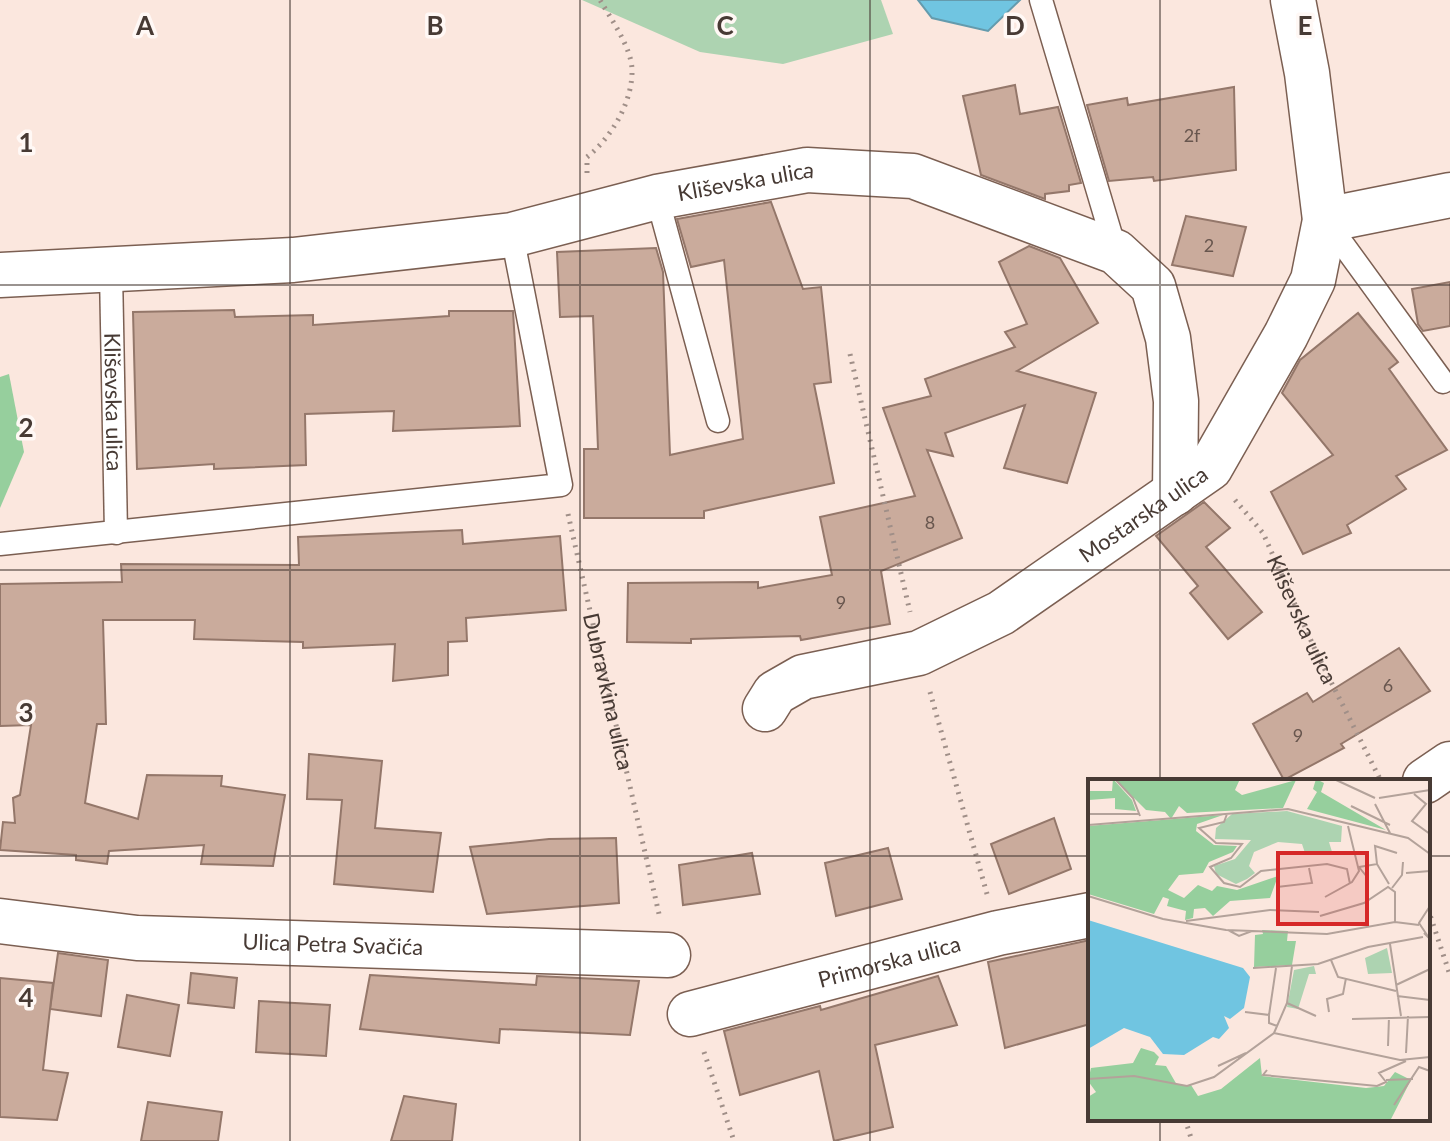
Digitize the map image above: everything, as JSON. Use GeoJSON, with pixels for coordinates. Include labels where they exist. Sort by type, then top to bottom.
{"type":"FeatureCollection","features":[{"type":"Feature","properties":{"kind":"street","name":"Mostarska ulica"},"geometry":{"type":"LineString","coordinates":[[765,709],[775,693],[803,677],[919,653],[1001,613],[1210,468],[1313,280],[1325,220],[1313,118],[1293,0]]}},
{"type":"Feature","properties":{"kind":"street","name":"Kliševska ulica"},"geometry":{"type":"LineString","coordinates":[[0,275],[111,272],[293,260],[512,235],[597,210],[807,170],[913,176],[1116,252],[1153,286],[1168,338],[1176,401],[1175,493]]}},
{"type":"Feature","properties":{"kind":"street"},"geometry":{"type":"LineString","coordinates":[[1325,220],[1450,195]]}},
{"type":"Feature","properties":{"kind":"street"},"geometry":{"type":"LineString","coordinates":[[1428,779],[1450,764]]}},
{"type":"Feature","properties":{"kind":"street","name":"Primorska ulica"},"geometry":{"type":"LineString","coordinates":[[690,1014],[998,933],[1088,915]]}},
{"type":"Feature","properties":{"kind":"street","name":"Ulica Petra Svačića"},"geometry":{"type":"LineString","coordinates":[[0,921],[137,938],[668,955]]}},
{"type":"Feature","properties":{"kind":"lane"},"geometry":{"type":"LineString","coordinates":[[1041,0],[1116,252]]}},
{"type":"Feature","properties":{"kind":"lane"},"geometry":{"type":"LineString","coordinates":[[657,197],[718,421]]}},
{"type":"Feature","properties":{"kind":"lane"},"geometry":{"type":"LineString","coordinates":[[1325,220],[1443,382]]}},
{"type":"Feature","properties":{"kind":"lane"},"geometry":{"type":"LineString","coordinates":[[0,544],[561,485],[512,235]]}},
{"type":"Feature","properties":{"kind":"lane","name":"Kliševska ulica"},"geometry":{"type":"LineString","coordinates":[[111,272],[116,533]]}},
{"type":"Feature","properties":{"kind":"path"},"geometry":{"type":"LineString","coordinates":[[597,210],[587,174],[587,157],[605,142],[626,101],[632,68],[600,0]]}},
{"type":"Feature","properties":{"kind":"path","name":"Kliševska ulica"},"geometry":{"type":"LineString","coordinates":[[1210,468],[1263,533],[1317,654],[1380,779]]}},
{"type":"Feature","properties":{"kind":"path","name":"Dubravkina ulica"},"geometry":{"type":"LineString","coordinates":[[561,485],[668,955]]}},
{"type":"Feature","properties":{"kind":"path"},"geometry":{"type":"LineString","coordinates":[[1430,915],[1450,975]]}},
{"type":"Feature","properties":{"kind":"path"},"geometry":{"type":"LineString","coordinates":[[690,1014],[734,1141]]}},
{"type":"Feature","properties":{"kind":"path"},"geometry":{"type":"LineString","coordinates":[[1186,1121],[1192,1141]]}},
{"type":"Feature","properties":{"kind":"green space"},"geometry":{"type":"Polygon","coordinates":[[[582,0],[881,0],[893,34],[783,64],[700,52],[582,0]]]}},
{"type":"Feature","properties":{"kind":"green space"},"geometry":{"type":"Polygon","coordinates":[[[9,374],[24,452],[0,508],[0,377],[9,374]]]}},
{"type":"Feature","properties":{"kind":"water"},"geometry":{"type":"Polygon","coordinates":[[[918,0],[1020,0],[988,31],[932,18],[918,0]]]}},
{"type":"Feature","properties":{"kind":"building"},"geometry":{"type":"Polygon","coordinates":[[[1015,85],[1020,114],[1058,107],[1081,183],[1069,185],[1069,191],[1045,194],[1045,199],[981,175],[963,96],[1015,85]]]}},
{"type":"Feature","properties":{"kind":"building"},"geometry":{"type":"Polygon","coordinates":[[[1234,87],[1236,170],[1154,181],[1153,177],[1109,181],[1087,105],[1127,98],[1128,105],[1234,87]]]}},
{"type":"Feature","properties":{"kind":"building"},"geometry":{"type":"Polygon","coordinates":[[[771,202],[803,289],[821,287],[831,382],[814,384],[834,483],[704,511],[704,518],[584,518],[584,449],[598,449],[593,316],[560,317],[557,252],[656,248],[663,272],[670,455],[743,439],[724,260],[691,267],[677,219],[771,202]]]}},
{"type":"Feature","properties":{"kind":"building"},"geometry":{"type":"Polygon","coordinates":[[[1186,216],[1246,227],[1233,276],[1172,265],[1186,216]]]}},
{"type":"Feature","properties":{"kind":"building"},"geometry":{"type":"Polygon","coordinates":[[[1029,246],[1060,258],[1098,323],[1017,371],[1096,393],[1067,483],[1004,468],[1025,405],[945,433],[953,456],[927,450],[962,538],[881,571],[890,624],[801,640],[800,636],[691,639],[691,643],[627,642],[628,583],[758,582],[758,588],[832,575],[820,517],[915,496],[883,408],[931,396],[925,379],[1015,347],[1005,332],[1027,324],[999,262],[1029,246]]]}},
{"type":"Feature","properties":{"kind":"building"},"geometry":{"type":"Polygon","coordinates":[[[1450,282],[1450,326],[1423,331],[1418,324],[1412,289],[1450,282]]]}},
{"type":"Feature","properties":{"kind":"building"},"geometry":{"type":"Polygon","coordinates":[[[234,310],[235,317],[313,315],[313,325],[449,316],[449,311],[513,311],[520,426],[393,431],[394,411],[305,414],[306,465],[214,469],[214,464],[137,469],[133,312],[234,310]]]}},
{"type":"Feature","properties":{"kind":"building"},"geometry":{"type":"Polygon","coordinates":[[[1358,313],[1398,362],[1389,369],[1447,450],[1396,476],[1406,489],[1347,525],[1351,533],[1303,554],[1271,492],[1333,455],[1282,393],[1300,360],[1358,313]]]}},
{"type":"Feature","properties":{"kind":"building"},"geometry":{"type":"Polygon","coordinates":[[[1204,502],[1230,528],[1206,547],[1262,612],[1228,639],[1190,593],[1198,586],[1156,536],[1204,502]]]}},
{"type":"Feature","properties":{"kind":"building"},"geometry":{"type":"Polygon","coordinates":[[[462,530],[463,544],[560,536],[566,610],[466,618],[467,641],[448,642],[448,675],[393,681],[395,644],[303,648],[303,642],[194,639],[195,620],[103,620],[106,724],[97,724],[85,803],[138,819],[147,775],[222,776],[221,786],[285,795],[273,866],[201,864],[204,845],[109,851],[107,864],[76,860],[76,855],[0,850],[3,822],[15,823],[13,798],[20,795],[31,725],[0,726],[0,584],[122,582],[121,564],[299,565],[298,537],[462,530]]]}},
{"type":"Feature","properties":{"kind":"building"},"geometry":{"type":"Polygon","coordinates":[[[1399,648],[1430,691],[1341,744],[1344,748],[1283,779],[1253,724],[1307,693],[1313,702],[1399,648]]]}},
{"type":"Feature","properties":{"kind":"building"},"geometry":{"type":"Polygon","coordinates":[[[309,754],[382,761],[375,828],[441,833],[433,892],[334,884],[342,800],[307,799],[309,754]]]}},
{"type":"Feature","properties":{"kind":"building"},"geometry":{"type":"Polygon","coordinates":[[[1054,818],[1071,869],[1009,894],[991,844],[1054,818]]]}},
{"type":"Feature","properties":{"kind":"building"},"geometry":{"type":"Polygon","coordinates":[[[616,838],[619,903],[487,914],[470,847],[549,839],[616,838]]]}},
{"type":"Feature","properties":{"kind":"building"},"geometry":{"type":"Polygon","coordinates":[[[888,848],[902,899],[836,916],[825,863],[888,848]]]}},
{"type":"Feature","properties":{"kind":"building"},"geometry":{"type":"Polygon","coordinates":[[[752,853],[760,894],[683,905],[679,865],[752,853]]]}},
{"type":"Feature","properties":{"kind":"building"},"geometry":{"type":"Polygon","coordinates":[[[1088,940],[1088,1025],[1005,1048],[988,962],[1088,940]]]}},
{"type":"Feature","properties":{"kind":"building"},"geometry":{"type":"Polygon","coordinates":[[[58,953],[108,960],[101,1016],[50,1009],[58,953]]]}},
{"type":"Feature","properties":{"kind":"building"},"geometry":{"type":"Polygon","coordinates":[[[191,973],[237,978],[234,1008],[188,1003],[191,973]]]}},
{"type":"Feature","properties":{"kind":"building"},"geometry":{"type":"Polygon","coordinates":[[[370,975],[536,985],[537,976],[639,981],[630,1035],[500,1029],[499,1043],[360,1029],[370,975]]]}},
{"type":"Feature","properties":{"kind":"building"},"geometry":{"type":"Polygon","coordinates":[[[938,976],[957,1025],[875,1045],[893,1127],[834,1141],[819,1071],[740,1095],[724,1031],[820,1006],[821,1010],[938,976]]]}},
{"type":"Feature","properties":{"kind":"building"},"geometry":{"type":"Polygon","coordinates":[[[0,978],[53,983],[43,1070],[68,1073],[57,1120],[0,1117],[0,978]]]}},
{"type":"Feature","properties":{"kind":"building"},"geometry":{"type":"Polygon","coordinates":[[[127,995],[179,1005],[170,1056],[118,1047],[127,995]]]}},
{"type":"Feature","properties":{"kind":"building"},"geometry":{"type":"Polygon","coordinates":[[[259,1001],[330,1005],[326,1056],[256,1052],[259,1001]]]}},
{"type":"Feature","properties":{"kind":"building"},"geometry":{"type":"Polygon","coordinates":[[[404,1096],[456,1104],[452,1141],[391,1141],[404,1096]]]}},
{"type":"Feature","properties":{"kind":"building"},"geometry":{"type":"Polygon","coordinates":[[[148,1102],[222,1112],[218,1141],[141,1141],[148,1102]]]}}]}
